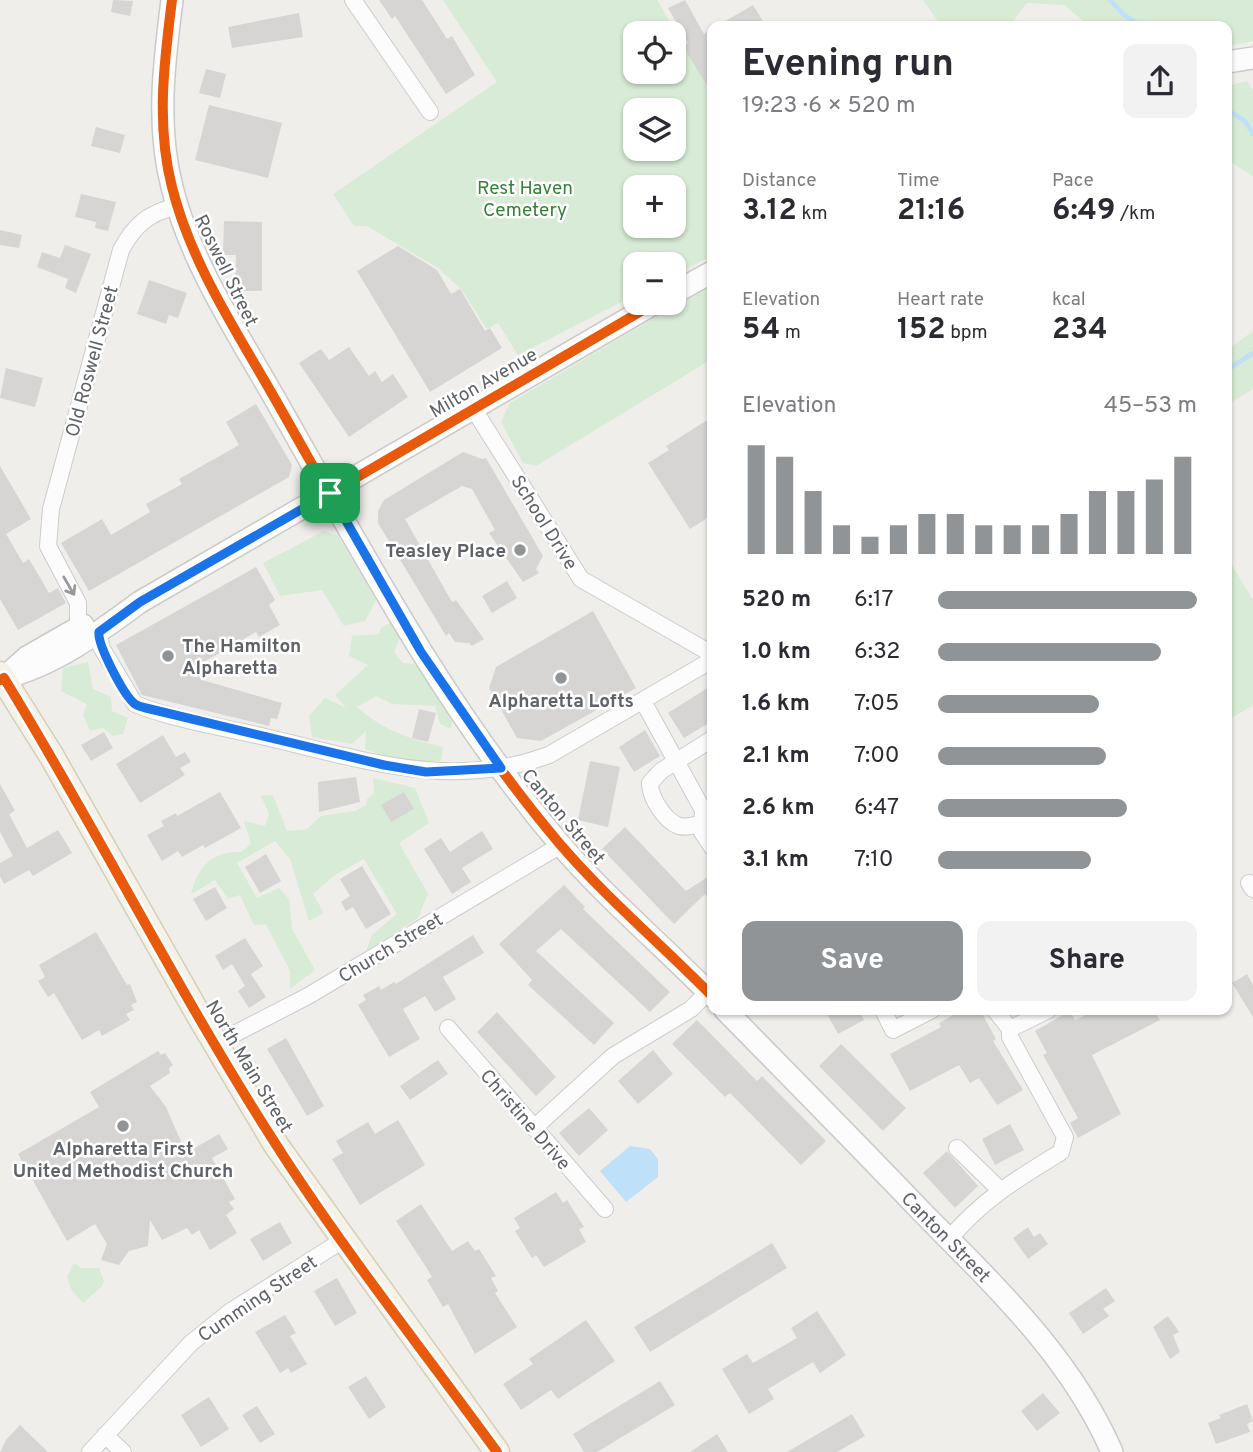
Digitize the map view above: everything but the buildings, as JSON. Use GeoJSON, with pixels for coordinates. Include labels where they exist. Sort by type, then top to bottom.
{"type":"FeatureCollection","features":[{"type":"Feature","properties":{"kind":"main road","name":"North Main Street"},"geometry":{"type":"LineString","coordinates":[[1,674],[71,789],[215,1044],[276,1145],[498,1452]]}},
{"type":"Feature","properties":{"kind":"street","name":"Roswell Street"},"geometry":{"type":"LineString","coordinates":[[172,0],[162,114],[165,152],[177,206],[210,281],[330,493]]}},
{"type":"Feature","properties":{"kind":"street"},"geometry":{"type":"LineString","coordinates":[[353,0],[429,112]]}},
{"type":"Feature","properties":{"kind":"street"},"geometry":{"type":"LineString","coordinates":[[1232,61],[1253,58]]}},
{"type":"Feature","properties":{"kind":"street","name":"Old Roswell Street"},"geometry":{"type":"LineString","coordinates":[[78,628],[78,603],[48,546],[47,526],[121,250],[135,227],[145,218],[177,206]]}},
{"type":"Feature","properties":{"kind":"street"},"geometry":{"type":"LineString","coordinates":[[686,286],[707,275]]}},
{"type":"Feature","properties":{"kind":"street","name":"Milton Avenue"},"geometry":{"type":"LineString","coordinates":[[1,674],[35,670],[99,632],[140,602],[634,315]]}},
{"type":"Feature","properties":{"kind":"street","name":"School Drive"},"geometry":{"type":"LineString","coordinates":[[473,408],[581,579],[707,651]]}},
{"type":"Feature","properties":{"kind":"street","name":"Canton Street"},"geometry":{"type":"LineString","coordinates":[[330,493],[421,652],[501,768],[561,845],[707,991]]}},
{"type":"Feature","properties":{"kind":"street","name":"Milton Avenue"},"geometry":{"type":"LineString","coordinates":[[1,674],[78,628],[140,602]]}},
{"type":"Feature","properties":{"kind":"street"},"geometry":{"type":"LineString","coordinates":[[99,632],[101,647],[135,704],[384,765],[426,772],[501,768],[549,755],[644,703],[707,663]]}},
{"type":"Feature","properties":{"kind":"street"},"geometry":{"type":"LineString","coordinates":[[644,703],[703,810],[707,842]]}},
{"type":"Feature","properties":{"kind":"street"},"geometry":{"type":"LineString","coordinates":[[703,823],[686,827],[668,820],[650,790],[653,778],[707,741]]}},
{"type":"Feature","properties":{"kind":"street","name":"Church Street"},"geometry":{"type":"LineString","coordinates":[[215,1044],[307,996],[561,845]]}},
{"type":"Feature","properties":{"kind":"street"},"geometry":{"type":"LineString","coordinates":[[534,1128],[598,1067],[707,996]]}},
{"type":"Feature","properties":{"kind":"street","name":"Canton Street"},"geometry":{"type":"LineString","coordinates":[[730,1015],[950,1240],[1050,1349],[1079,1388],[1112,1452]]}},
{"type":"Feature","properties":{"kind":"street"},"geometry":{"type":"LineString","coordinates":[[886,1015],[893,1030],[922,1015]]}},
{"type":"Feature","properties":{"kind":"street"},"geometry":{"type":"LineString","coordinates":[[950,1240],[973,1212],[999,1189],[1061,1152],[1064,1147],[1065,1137],[1010,1037],[1010,1029],[999,1015]]}},
{"type":"Feature","properties":{"kind":"street"},"geometry":{"type":"LineString","coordinates":[[1010,1029],[1038,1015]]}},
{"type":"Feature","properties":{"kind":"street","name":"Christine Drive"},"geometry":{"type":"LineString","coordinates":[[448,1028],[605,1209]]}},
{"type":"Feature","properties":{"kind":"street"},"geometry":{"type":"LineString","coordinates":[[957,1148],[999,1189]]}},
{"type":"Feature","properties":{"kind":"street","name":"Cumming Street"},"geometry":{"type":"LineString","coordinates":[[90,1452],[191,1343],[231,1311],[343,1240]]}},
{"type":"Feature","properties":{"kind":"street"},"geometry":{"type":"LineString","coordinates":[[106,1435],[123,1452]]}},
{"type":"Feature","properties":{"kind":"green space","name":"Rest Haven Cemetery"},"geometry":{"type":"Polygon","coordinates":[[[443,0],[657,0],[670,21],[623,21],[623,84],[686,84],[686,49],[707,84],[707,258],[686,269],[686,252],[623,252],[623,301],[518,355],[498,323],[487,329],[461,289],[438,268],[367,226],[354,226],[333,194],[497,82],[443,0]]]}},
{"type":"Feature","properties":{"kind":"green space"},"geometry":{"type":"Polygon","coordinates":[[[923,0],[1253,0],[1253,41],[1232,45],[1232,21],[1083,21],[1064,5],[1027,3],[1013,21],[938,21],[923,0]]]}},
{"type":"Feature","properties":{"kind":"green space"},"geometry":{"type":"Polygon","coordinates":[[[1247,81],[1253,90],[1253,176],[1232,163],[1232,85],[1247,81]]]}},
{"type":"Feature","properties":{"kind":"green space"},"geometry":{"type":"Polygon","coordinates":[[[707,287],[707,362],[536,466],[523,463],[501,422],[510,403],[659,315],[686,315],[686,299],[707,287]]]}},
{"type":"Feature","properties":{"kind":"green space"},"geometry":{"type":"Polygon","coordinates":[[[1253,331],[1253,389],[1232,402],[1232,346],[1253,331]]]}},
{"type":"Feature","properties":{"kind":"green space"},"geometry":{"type":"Polygon","coordinates":[[[324,531],[338,536],[376,600],[365,621],[344,626],[322,590],[280,596],[263,563],[324,531]]]}},
{"type":"Feature","properties":{"kind":"green space"},"geometry":{"type":"Polygon","coordinates":[[[1232,565],[1253,600],[1253,705],[1232,718],[1232,565]]]}},
{"type":"Feature","properties":{"kind":"green space"},"geometry":{"type":"Polygon","coordinates":[[[392,622],[401,635],[394,652],[403,663],[423,665],[438,688],[436,695],[453,715],[451,729],[440,724],[435,706],[392,704],[376,696],[357,707],[376,722],[397,733],[443,747],[441,761],[401,762],[365,749],[366,731],[352,744],[312,737],[309,716],[325,698],[346,708],[335,695],[368,665],[349,656],[352,636],[379,634],[381,628],[392,622]]]}},
{"type":"Feature","properties":{"kind":"green space"},"geometry":{"type":"Polygon","coordinates":[[[88,662],[93,689],[111,697],[112,711],[128,718],[123,734],[113,736],[103,728],[90,731],[83,715],[87,704],[61,691],[63,668],[88,662]]]}},
{"type":"Feature","properties":{"kind":"green space"},"geometry":{"type":"Polygon","coordinates":[[[373,778],[415,788],[429,823],[399,843],[428,894],[418,918],[366,951],[372,935],[397,914],[364,859],[335,875],[313,894],[324,913],[309,921],[290,859],[275,841],[237,863],[257,898],[279,888],[289,899],[292,929],[315,970],[290,989],[290,971],[266,924],[254,925],[240,895],[228,899],[215,880],[191,894],[194,884],[207,862],[222,854],[241,852],[251,844],[244,821],[265,826],[269,814],[261,796],[273,795],[287,831],[307,829],[321,816],[355,811],[366,805],[367,799],[374,793],[373,778]]]}},
{"type":"Feature","properties":{"kind":"green space"},"geometry":{"type":"Polygon","coordinates":[[[74,1263],[81,1268],[99,1268],[104,1281],[83,1303],[71,1289],[67,1277],[74,1263]]]}},
{"type":"Feature","properties":{"kind":"water"},"geometry":{"type":"Polygon","coordinates":[[[630,1146],[650,1149],[658,1159],[658,1177],[626,1202],[600,1171],[630,1146]]]}},
{"type":"Feature","properties":{"kind":"waterway"},"geometry":{"type":"LineString","coordinates":[[1110,0],[1134,21]]}},
{"type":"Feature","properties":{"kind":"waterway"},"geometry":{"type":"LineString","coordinates":[[1232,113],[1245,121],[1253,134]]}},
{"type":"Feature","properties":{"kind":"waterway"},"geometry":{"type":"LineString","coordinates":[[1232,367],[1253,353]]}},
{"type":"Feature","properties":{"kind":"cycle path"},"geometry":{"type":"LineString","coordinates":[[172,0],[163,94],[167,164],[192,246],[220,303],[378,580],[481,741],[519,793],[577,863],[707,991]]}},
{"type":"Feature","properties":{"kind":"cycle path"},"geometry":{"type":"LineString","coordinates":[[330,493],[634,315]]}},
{"type":"Feature","properties":{"kind":"cycle path"},"geometry":{"type":"LineString","coordinates":[[0,680],[4,678],[39,736],[205,1028],[275,1143],[356,1261],[497,1452]]}},
{"type":"Feature","properties":{"kind":"place","name":"Teasley Place"},"geometry":{"type":"Point","coordinates":[520,550]}},
{"type":"Feature","properties":{"kind":"place","name":"The Hamilton Alpharetta"},"geometry":{"type":"Point","coordinates":[168,656]}},
{"type":"Feature","properties":{"kind":"place","name":"Alpharetta Lofts"},"geometry":{"type":"Point","coordinates":[561,678]}},
{"type":"Feature","properties":{"kind":"place","name":"Alpharetta First United Methodist Church"},"geometry":{"type":"Point","coordinates":[123,1126]}},
{"type":"Feature","properties":{"kind":"route"},"geometry":{"type":"LineString","coordinates":[[330,493],[444,689],[501,768],[450,773],[384,765],[146,708],[135,704],[127,693],[101,647],[99,632],[140,602],[330,493]]}}]}
